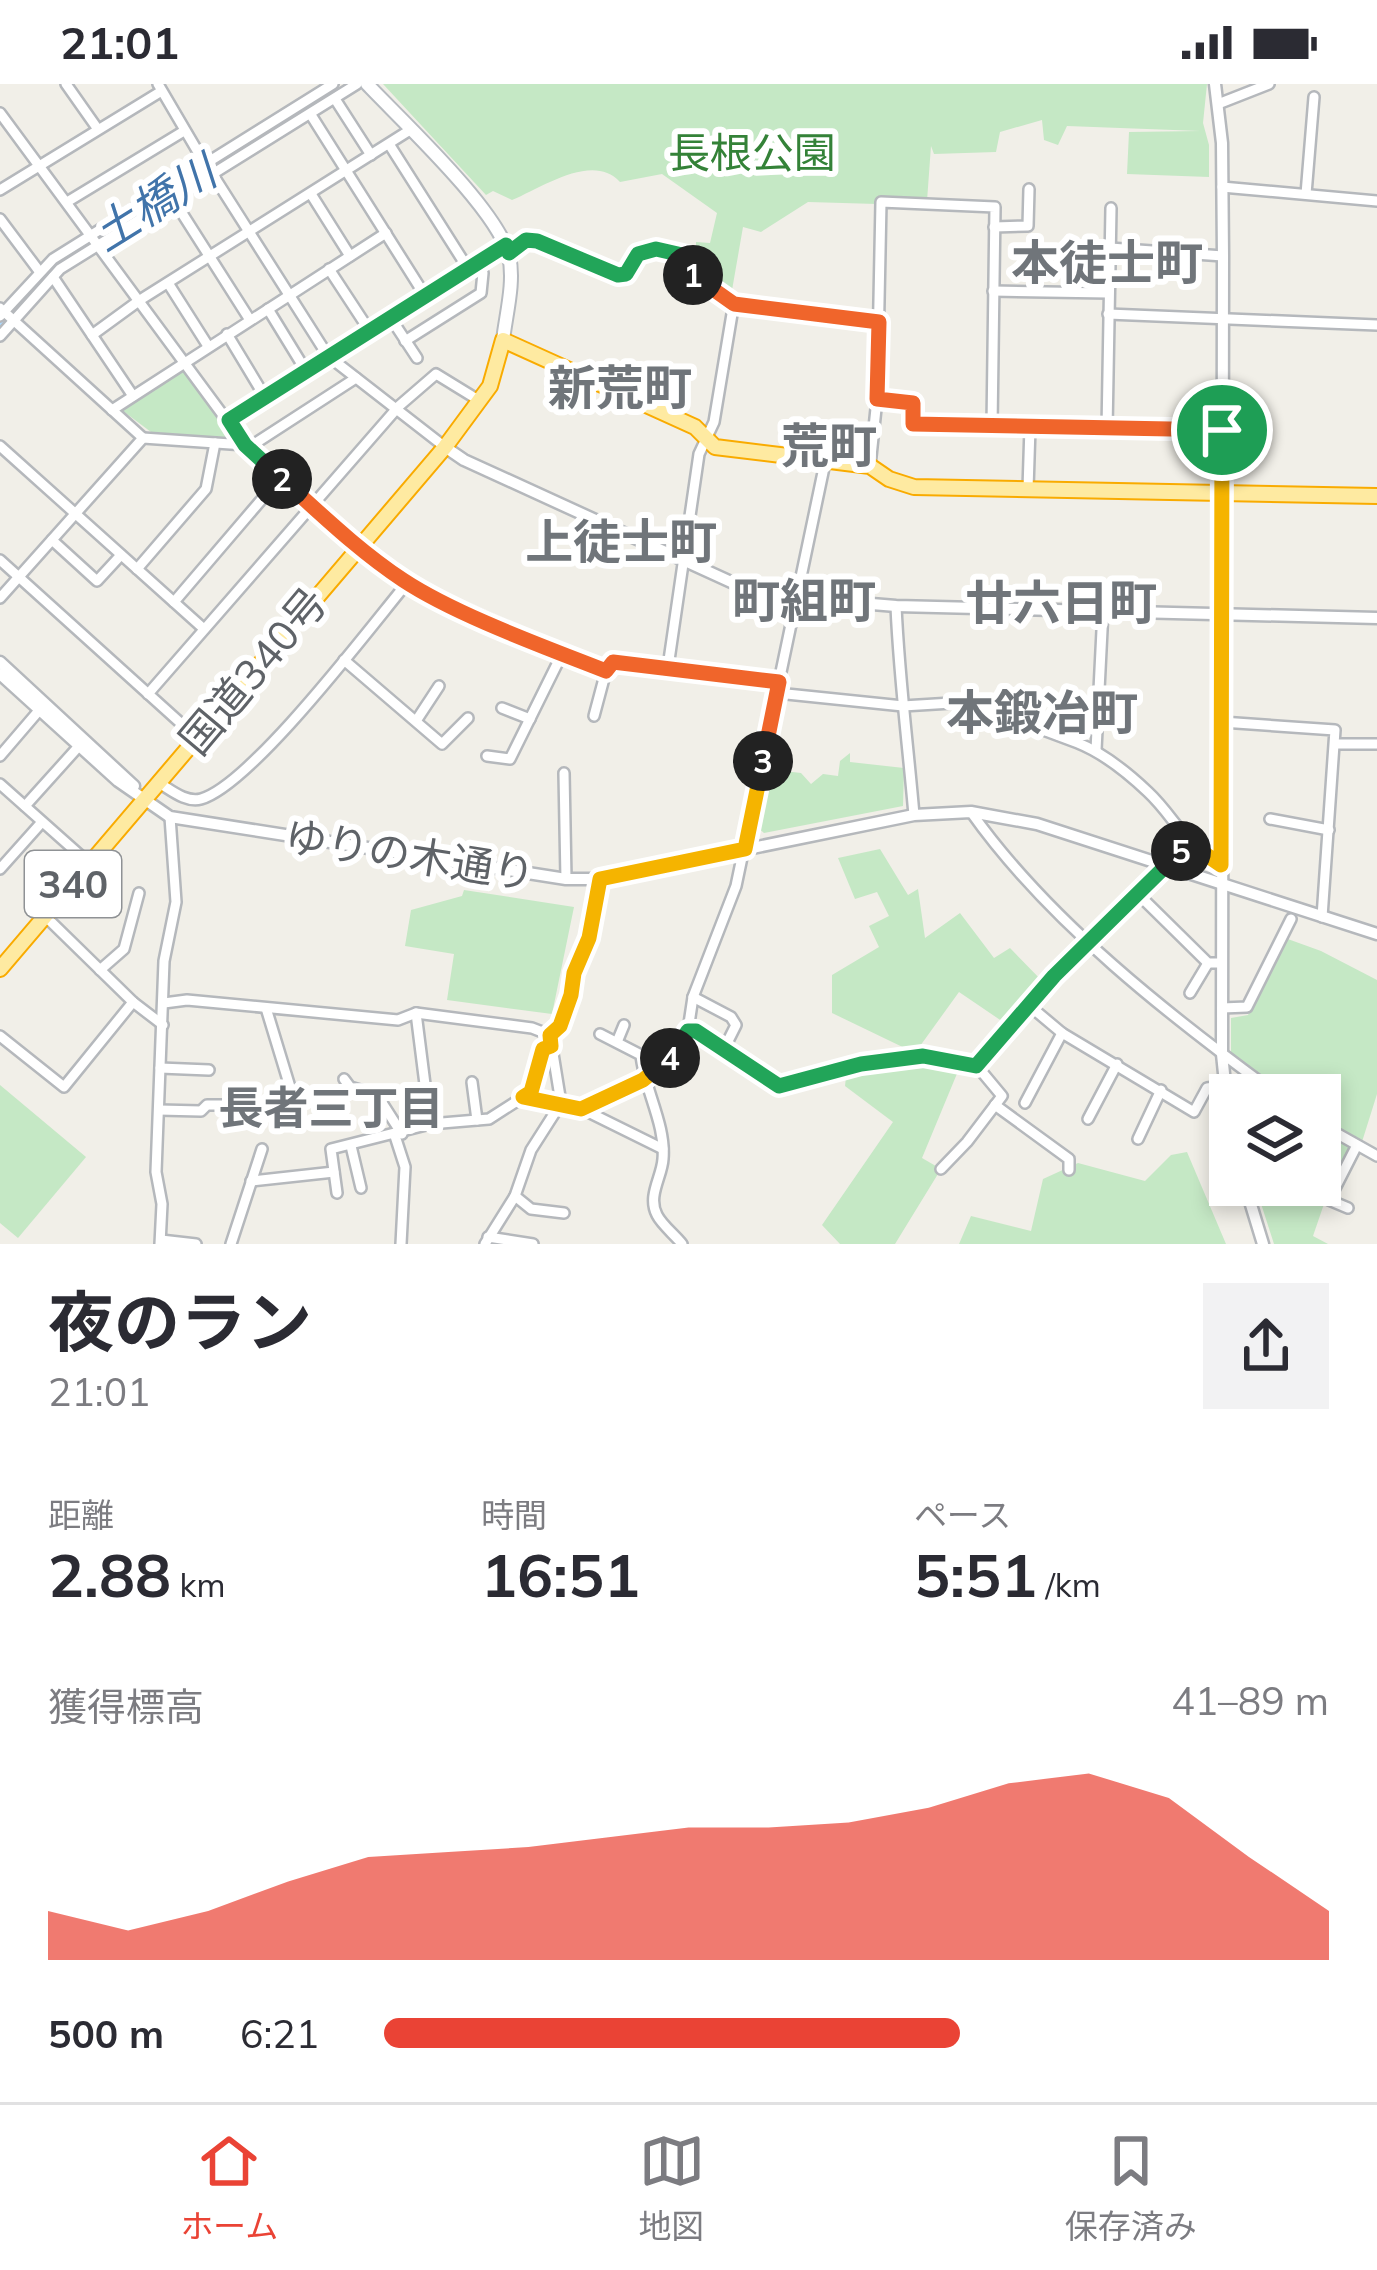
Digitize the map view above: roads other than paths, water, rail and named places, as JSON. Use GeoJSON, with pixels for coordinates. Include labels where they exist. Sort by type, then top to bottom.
{"type":"FeatureCollection","features":[{"type":"Feature","properties":{"kind":"highway","name":"国道340号"},"geometry":{"type":"LineString","coordinates":[[0,969],[445,447],[495,374],[503,340]]}},
{"type":"Feature","properties":{"kind":"highway"},"geometry":{"type":"LineString","coordinates":[[503,340],[695,427],[715,447],[870,466],[914,487],[1377,496]]}},
{"type":"Feature","properties":{"kind":"main road"},"geometry":{"type":"LineString","coordinates":[[367,84],[472,199],[507,249],[512,268],[503,340]]}},
{"type":"Feature","properties":{"kind":"street"},"geometry":{"type":"LineString","coordinates":[[66,84],[98,128]]}},
{"type":"Feature","properties":{"kind":"street"},"geometry":{"type":"LineString","coordinates":[[333,84],[39,271],[1,312],[143,437],[246,446],[356,378]]}},
{"type":"Feature","properties":{"kind":"street"},"geometry":{"type":"LineString","coordinates":[[0,336],[53,277],[357,84]]}},
{"type":"Feature","properties":{"kind":"street"},"geometry":{"type":"LineString","coordinates":[[1215,84],[1223,256],[1221,885],[1215,963],[1222,1008],[1222,1074]]}},
{"type":"Feature","properties":{"kind":"street"},"geometry":{"type":"LineString","coordinates":[[1218,104],[1269,84]]}},
{"type":"Feature","properties":{"kind":"street"},"geometry":{"type":"LineString","coordinates":[[0,190],[159,88],[206,164]]}},
{"type":"Feature","properties":{"kind":"street"},"geometry":{"type":"LineString","coordinates":[[1306,194],[1314,97]]}},
{"type":"Feature","properties":{"kind":"street"},"geometry":{"type":"LineString","coordinates":[[335,99],[371,155]]}},
{"type":"Feature","properties":{"kind":"street"},"geometry":{"type":"LineString","coordinates":[[0,113],[246,446],[280,478],[407,583],[606,671]]}},
{"type":"Feature","properties":{"kind":"street"},"geometry":{"type":"LineString","coordinates":[[311,115],[424,294]]}},
{"type":"Feature","properties":{"kind":"street"},"geometry":{"type":"LineString","coordinates":[[92,335],[410,130]]}},
{"type":"Feature","properties":{"kind":"street"},"geometry":{"type":"LineString","coordinates":[[67,202],[184,131]]}},
{"type":"Feature","properties":{"kind":"street"},"geometry":{"type":"LineString","coordinates":[[389,144],[483,273],[481,293],[405,341]]}},
{"type":"Feature","properties":{"kind":"street"},"geometry":{"type":"LineString","coordinates":[[213,175],[328,356],[395,410],[464,460],[742,587],[799,598],[896,606],[1377,618]]}},
{"type":"Feature","properties":{"kind":"street"},"geometry":{"type":"LineString","coordinates":[[1222,187],[1377,201]]}},
{"type":"Feature","properties":{"kind":"street"},"geometry":{"type":"LineString","coordinates":[[994,227],[1028,226],[1029,189]]}},
{"type":"Feature","properties":{"kind":"street"},"geometry":{"type":"LineString","coordinates":[[311,194],[350,256]]}},
{"type":"Feature","properties":{"kind":"street"},"geometry":{"type":"LineString","coordinates":[[173,200],[250,320]]}},
{"type":"Feature","properties":{"kind":"street"},"geometry":{"type":"LineString","coordinates":[[870,466],[877,399],[881,202],[995,207],[992,426]]}},
{"type":"Feature","properties":{"kind":"street"},"geometry":{"type":"LineString","coordinates":[[1107,430],[1112,208]]}},
{"type":"Feature","properties":{"kind":"street"},"geometry":{"type":"LineString","coordinates":[[0,219],[39,271]]}},
{"type":"Feature","properties":{"kind":"street"},"geometry":{"type":"LineString","coordinates":[[112,410],[386,233]]}},
{"type":"Feature","properties":{"kind":"street"},"geometry":{"type":"LineString","coordinates":[[229,420],[472,264],[526,240],[560,248],[618,275],[626,274],[638,254],[650,250],[691,257],[694,278],[734,302],[879,322]]}},
{"type":"Feature","properties":{"kind":"street"},"geometry":{"type":"LineString","coordinates":[[1110,248],[1223,256]]}},
{"type":"Feature","properties":{"kind":"street"},"geometry":{"type":"LineString","coordinates":[[329,269],[369,330]]}},
{"type":"Feature","properties":{"kind":"street"},"geometry":{"type":"LineString","coordinates":[[53,277],[134,396]]}},
{"type":"Feature","properties":{"kind":"street"},"geometry":{"type":"LineString","coordinates":[[168,283],[208,346]]}},
{"type":"Feature","properties":{"kind":"street"},"geometry":{"type":"LineString","coordinates":[[993,290],[1108,292]]}},
{"type":"Feature","properties":{"kind":"street"},"geometry":{"type":"LineString","coordinates":[[668,667],[699,454],[714,422],[734,302]]}},
{"type":"Feature","properties":{"kind":"street"},"geometry":{"type":"LineString","coordinates":[[268,309],[307,370]]}},
{"type":"Feature","properties":{"kind":"street"},"geometry":{"type":"LineString","coordinates":[[1108,314],[1377,325]]}},
{"type":"Feature","properties":{"kind":"street"},"geometry":{"type":"LineString","coordinates":[[390,316],[417,358]]}},
{"type":"Feature","properties":{"kind":"street"},"geometry":{"type":"LineString","coordinates":[[227,334],[266,397]]}},
{"type":"Feature","properties":{"kind":"street"},"geometry":{"type":"LineString","coordinates":[[148,694],[395,410],[436,374],[480,401]]}},
{"type":"Feature","properties":{"kind":"street"},"geometry":{"type":"LineString","coordinates":[[877,399],[913,403],[913,424],[1222,430]]}},
{"type":"Feature","properties":{"kind":"street"},"geometry":{"type":"LineString","coordinates":[[1028,489],[1030,428]]}},
{"type":"Feature","properties":{"kind":"street"},"geometry":{"type":"LineString","coordinates":[[0,598],[143,437]]}},
{"type":"Feature","properties":{"kind":"street"},"geometry":{"type":"LineString","coordinates":[[136,569],[206,489],[214,443]]}},
{"type":"Feature","properties":{"kind":"street"},"geometry":{"type":"LineString","coordinates":[[0,446],[204,629]]}},
{"type":"Feature","properties":{"kind":"street"},"geometry":{"type":"LineString","coordinates":[[581,1109],[643,1080],[676,1053],[688,1031],[692,997],[736,886],[745,849],[826,458]]}},
{"type":"Feature","properties":{"kind":"street"},"geometry":{"type":"LineString","coordinates":[[174,602],[280,478]]}},
{"type":"Feature","properties":{"kind":"street"},"geometry":{"type":"LineString","coordinates":[[52,541],[98,581],[121,555]]}},
{"type":"Feature","properties":{"kind":"street"},"geometry":{"type":"LineString","coordinates":[[0,560],[196,737]]}},
{"type":"Feature","properties":{"kind":"street"},"geometry":{"type":"LineString","coordinates":[[159,783],[188,800],[203,799],[243,773],[407,583]]}},
{"type":"Feature","properties":{"kind":"street"},"geometry":{"type":"LineString","coordinates":[[896,606],[914,815]]}},
{"type":"Feature","properties":{"kind":"street"},"geometry":{"type":"LineString","coordinates":[[1096,750],[1103,610]]}},
{"type":"Feature","properties":{"kind":"street"},"geometry":{"type":"LineString","coordinates":[[487,756],[510,759],[562,653]]}},
{"type":"Feature","properties":{"kind":"street"},"geometry":{"type":"LineString","coordinates":[[344,660],[442,744],[468,718]]}},
{"type":"Feature","properties":{"kind":"street","name":"ゆりの木通り"},"geometry":{"type":"LineString","coordinates":[[0,662],[79,746],[170,817],[566,879],[600,879],[914,815],[970,812],[1037,824],[1377,934]]}},
{"type":"Feature","properties":{"kind":"street"},"geometry":{"type":"LineString","coordinates":[[594,716],[606,671],[613,662],[903,706],[968,702],[1096,750],[1149,793],[1189,843],[1221,865]]}},
{"type":"Feature","properties":{"kind":"street","name":"ゆりの木通り"},"geometry":{"type":"LineString","coordinates":[[0,674],[124,774],[145,799]]}},
{"type":"Feature","properties":{"kind":"street"},"geometry":{"type":"LineString","coordinates":[[416,721],[439,686]]}},
{"type":"Feature","properties":{"kind":"street"},"geometry":{"type":"LineString","coordinates":[[0,755],[43,707]]}},
{"type":"Feature","properties":{"kind":"street"},"geometry":{"type":"LineString","coordinates":[[502,708],[530,719]]}},
{"type":"Feature","properties":{"kind":"street"},"geometry":{"type":"LineString","coordinates":[[1222,722],[1335,730],[1322,917]]}},
{"type":"Feature","properties":{"kind":"street"},"geometry":{"type":"LineString","coordinates":[[1335,744],[1377,744]]}},
{"type":"Feature","properties":{"kind":"street"},"geometry":{"type":"LineString","coordinates":[[25,806],[79,746]]}},
{"type":"Feature","properties":{"kind":"street"},"geometry":{"type":"LineString","coordinates":[[564,773],[566,879]]}},
{"type":"Feature","properties":{"kind":"street"},"geometry":{"type":"LineString","coordinates":[[0,784],[90,864]]}},
{"type":"Feature","properties":{"kind":"street"},"geometry":{"type":"LineString","coordinates":[[970,812],[1087,943],[1250,1074]]}},
{"type":"Feature","properties":{"kind":"street"},"geometry":{"type":"LineString","coordinates":[[170,817],[176,902],[164,961],[156,1172],[162,1204],[160,1242],[196,1244]]}},
{"type":"Feature","properties":{"kind":"street"},"geometry":{"type":"LineString","coordinates":[[1270,819],[1329,830]]}},
{"type":"Feature","properties":{"kind":"street"},"geometry":{"type":"LineString","coordinates":[[0,869],[42,822]]}},
{"type":"Feature","properties":{"kind":"street"},"geometry":{"type":"LineString","coordinates":[[976,1066],[1087,943],[1189,843]]}},
{"type":"Feature","properties":{"kind":"street"},"geometry":{"type":"LineString","coordinates":[[337,1193],[331,1149],[430,1124],[490,1119],[531,1092],[543,1049],[560,1026],[571,995],[574,973],[589,938],[600,879]]}},
{"type":"Feature","properties":{"kind":"street"},"geometry":{"type":"LineString","coordinates":[[100,970],[124,949],[139,893]]}},
{"type":"Feature","properties":{"kind":"street"},"geometry":{"type":"LineString","coordinates":[[1138,894],[1215,963]]}},
{"type":"Feature","properties":{"kind":"street"},"geometry":{"type":"LineString","coordinates":[[45,916],[163,1025]]}},
{"type":"Feature","properties":{"kind":"street"},"geometry":{"type":"LineString","coordinates":[[1222,1008],[1246,1007],[1291,919]]}},
{"type":"Feature","properties":{"kind":"street"},"geometry":{"type":"LineString","coordinates":[[1190,993],[1215,963]]}},
{"type":"Feature","properties":{"kind":"street"},"geometry":{"type":"LineString","coordinates":[[692,997],[731,1017],[736,1025],[724,1049]]}},
{"type":"Feature","properties":{"kind":"street"},"geometry":{"type":"LineString","coordinates":[[164,1003],[187,1000],[398,1020],[416,1013],[532,1028],[550,1041],[561,1103],[531,1150],[515,1196],[486,1240],[533,1244]]}},
{"type":"Feature","properties":{"kind":"street"},"geometry":{"type":"LineString","coordinates":[[0,1036],[64,1087],[133,1001]]}},
{"type":"Feature","properties":{"kind":"street"},"geometry":{"type":"LineString","coordinates":[[1030,1007],[1062,1034],[1194,1112],[1209,1088]]}},
{"type":"Feature","properties":{"kind":"street"},"geometry":{"type":"LineString","coordinates":[[266,1008],[297,1110]]}},
{"type":"Feature","properties":{"kind":"street"},"geometry":{"type":"LineString","coordinates":[[416,1013],[430,1124]]}},
{"type":"Feature","properties":{"kind":"street"},"geometry":{"type":"LineString","coordinates":[[617,1042],[624,1024]]}},
{"type":"Feature","properties":{"kind":"street"},"geometry":{"type":"LineString","coordinates":[[688,1031],[696,1031],[779,1086],[861,1064],[923,1056],[976,1066],[1002,1096],[940,1169]]}},
{"type":"Feature","properties":{"kind":"street"},"geometry":{"type":"LineString","coordinates":[[600,1034],[641,1055],[643,1080],[663,1149],[654,1190],[655,1213],[682,1244]]}},
{"type":"Feature","properties":{"kind":"street"},"geometry":{"type":"LineString","coordinates":[[1025,1103],[1062,1034]]}},
{"type":"Feature","properties":{"kind":"street"},"geometry":{"type":"LineString","coordinates":[[1088,1119],[1117,1064]]}},
{"type":"Feature","properties":{"kind":"street"},"geometry":{"type":"LineString","coordinates":[[160,1068],[208,1070]]}},
{"type":"Feature","properties":{"kind":"street"},"geometry":{"type":"LineString","coordinates":[[344,1078],[350,1087],[377,1095],[398,1135],[404,1167],[401,1244]]}},
{"type":"Feature","properties":{"kind":"street"},"geometry":{"type":"LineString","coordinates":[[472,1082],[477,1120]]}},
{"type":"Feature","properties":{"kind":"street"},"geometry":{"type":"LineString","coordinates":[[1138,1139],[1161,1090]]}},
{"type":"Feature","properties":{"kind":"street"},"geometry":{"type":"LineString","coordinates":[[523,1097],[581,1109],[663,1149]]}},
{"type":"Feature","properties":{"kind":"street"},"geometry":{"type":"LineString","coordinates":[[159,1110],[201,1112],[207,1105],[227,1105]]}},
{"type":"Feature","properties":{"kind":"street"},"geometry":{"type":"LineString","coordinates":[[995,1105],[1069,1159],[1069,1170]]}},
{"type":"Feature","properties":{"kind":"street"},"geometry":{"type":"LineString","coordinates":[[1341,1137],[1377,1156]]}},
{"type":"Feature","properties":{"kind":"street"},"geometry":{"type":"LineString","coordinates":[[351,1146],[361,1188]]}},
{"type":"Feature","properties":{"kind":"street"},"geometry":{"type":"LineString","coordinates":[[1348,1208],[1329,1201],[1356,1147]]}},
{"type":"Feature","properties":{"kind":"street"},"geometry":{"type":"LineString","coordinates":[[230,1244],[262,1149]]}},
{"type":"Feature","properties":{"kind":"street"},"geometry":{"type":"LineString","coordinates":[[251,1181],[334,1172]]}},
{"type":"Feature","properties":{"kind":"street"},"geometry":{"type":"LineString","coordinates":[[515,1196],[531,1209],[564,1213]]}},
{"type":"Feature","properties":{"kind":"street"},"geometry":{"type":"LineString","coordinates":[[1251,1206],[1263,1244]]}},
{"type":"Feature","properties":{"kind":"waterway","name":"土橋川"},"geometry":{"type":"LineString","coordinates":[[0,327],[63,260],[323,98]]}},
{"type":"Feature","properties":{"kind":"district","name":"本徒士町"},"geometry":{"type":"Point","coordinates":[1107,263]}},
{"type":"Feature","properties":{"kind":"district","name":"新荒町"},"geometry":{"type":"Point","coordinates":[620,388]}},
{"type":"Feature","properties":{"kind":"district","name":"荒町"},"geometry":{"type":"Point","coordinates":[829,446]}},
{"type":"Feature","properties":{"kind":"district","name":"上徒士町"},"geometry":{"type":"Point","coordinates":[621,542]}},
{"type":"Feature","properties":{"kind":"district","name":"町組町"},"geometry":{"type":"Point","coordinates":[804,601]}},
{"type":"Feature","properties":{"kind":"district","name":"廿六日町"},"geometry":{"type":"Point","coordinates":[1061,603]}},
{"type":"Feature","properties":{"kind":"district","name":"本鍛冶町"},"geometry":{"type":"Point","coordinates":[1042,713]}},
{"type":"Feature","properties":{"kind":"district","name":"長者三丁目"},"geometry":{"type":"Point","coordinates":[331,1108]}},
{"type":"Feature","properties":{"kind":"park label","name":"長根公園"},"geometry":{"type":"Point","coordinates":[752,153]}}]}
